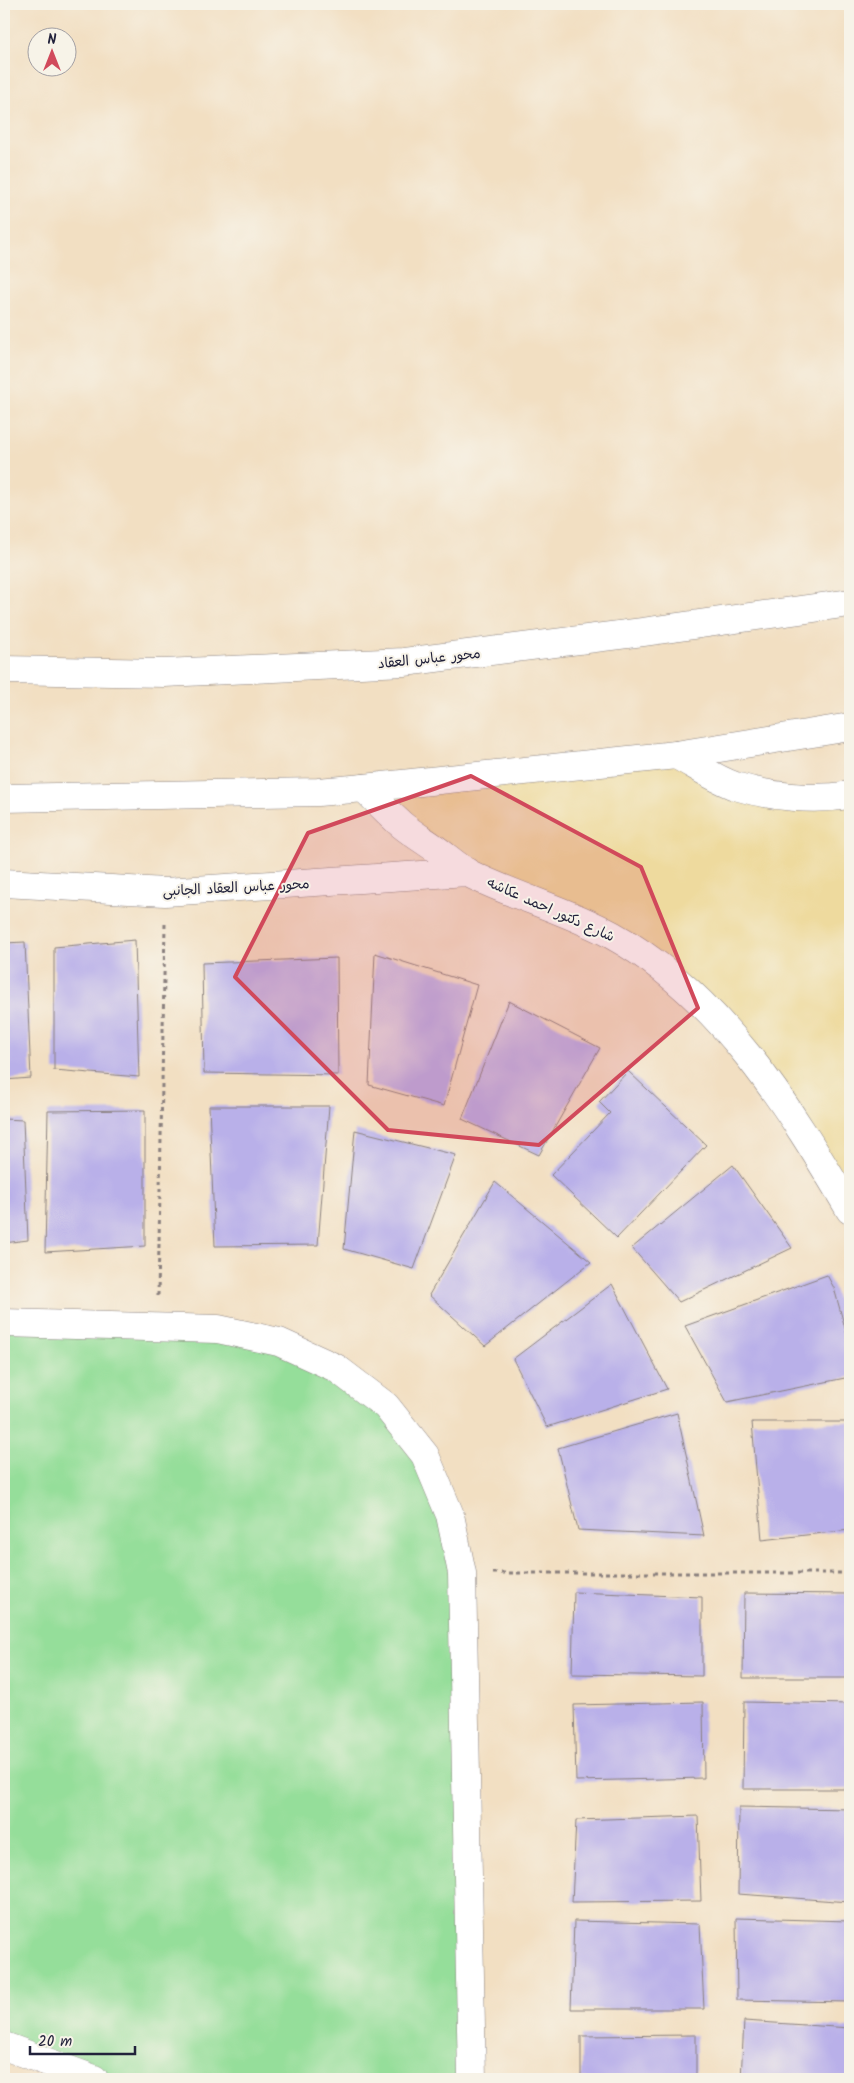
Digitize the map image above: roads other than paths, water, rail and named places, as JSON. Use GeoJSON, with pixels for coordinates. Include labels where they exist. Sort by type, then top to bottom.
{"type":"FeatureCollection","features":[{"type":"Feature","properties":{"kind":"street","name":"محور عباس العقاد"},"geometry":{"type":"LineString","coordinates":[[4,670],[164,673],[404,662],[643,632],[850,603]]}},
{"type":"Feature","properties":{"kind":"street"},"geometry":{"type":"LineString","coordinates":[[4,798],[318,792],[676,755],[850,727]]}},
{"type":"Feature","properties":{"kind":"street"},"geometry":{"type":"LineString","coordinates":[[676,755],[733,785],[767,794],[801,797],[850,794]]}},
{"type":"Feature","properties":{"kind":"street","name":"شارع دكتور احمد عكاشه"},"geometry":{"type":"LineString","coordinates":[[364,788],[402,825],[467,872],[510,892],[578,918],[612,935],[645,956],[682,984],[715,1016],[783,1102],[847,1195]]}},
{"type":"Feature","properties":{"kind":"street","name":"محور عباس العقاد الجانبى"},"geometry":{"type":"LineString","coordinates":[[4,883],[165,892],[467,872]]}},
{"type":"Feature","properties":{"kind":"street"},"geometry":{"type":"LineString","coordinates":[[4,1324],[218,1329],[279,1342],[336,1368],[386,1406],[425,1455],[450,1515],[462,1573],[472,2079]]}},
{"type":"Feature","properties":{"kind":"street"},"geometry":{"type":"LineString","coordinates":[[4,2046],[94,2079]]}}]}
